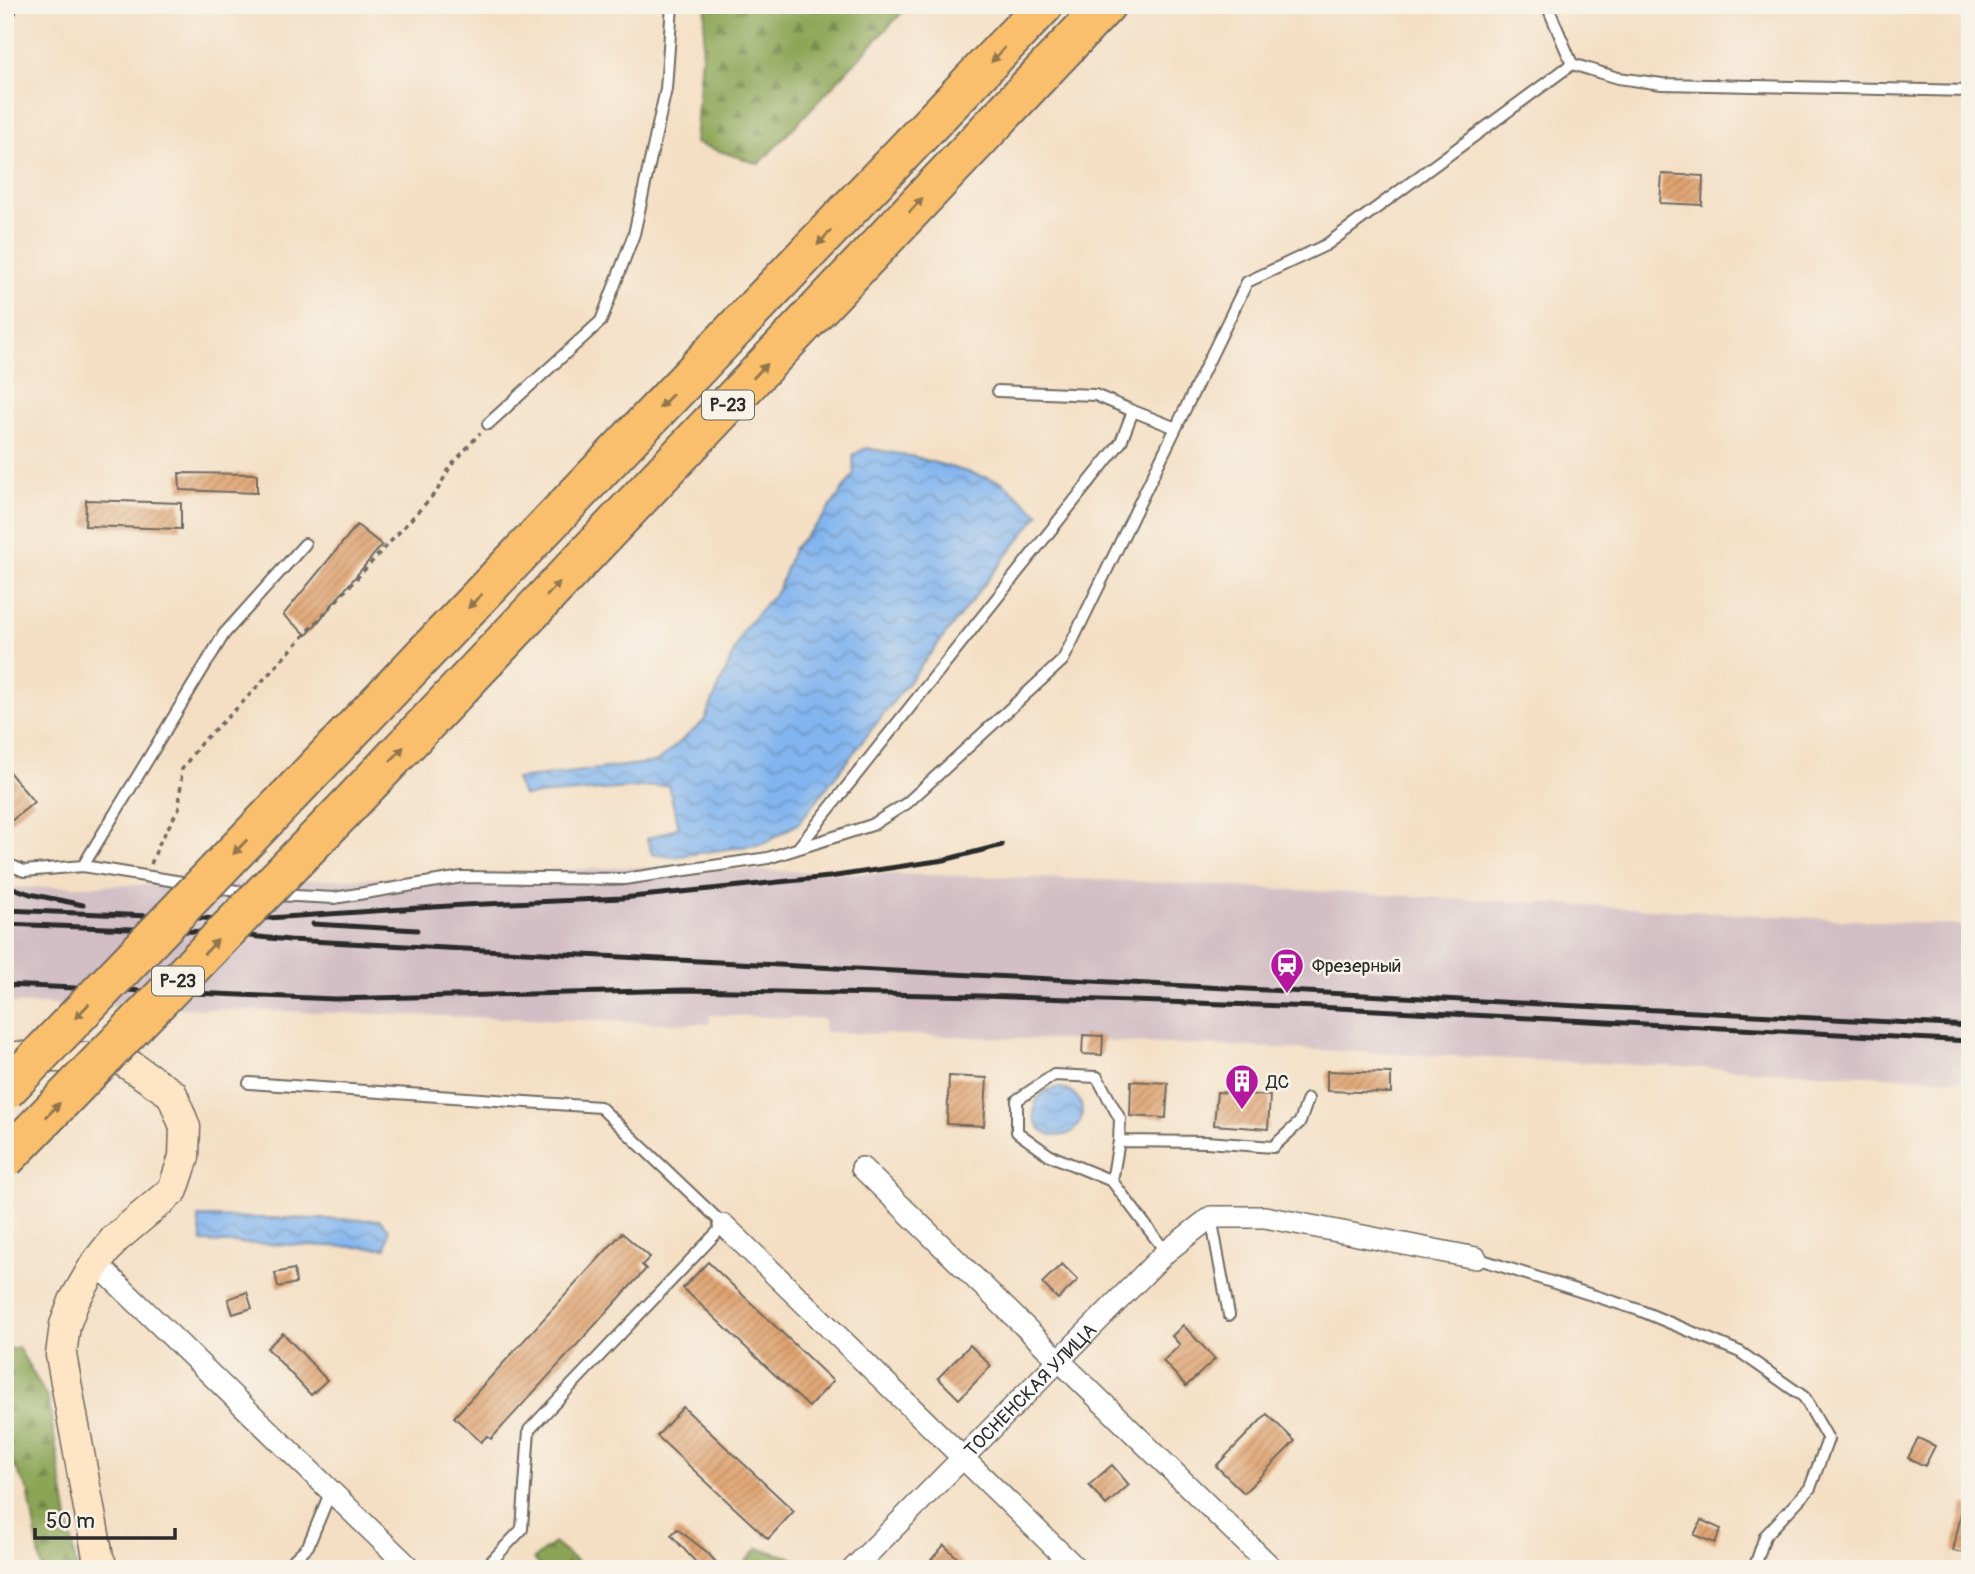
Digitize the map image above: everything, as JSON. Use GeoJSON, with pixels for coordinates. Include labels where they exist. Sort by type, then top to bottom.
{"type":"FeatureCollection","features":[{"type":"Feature","properties":{"kind":"highway","name":"Р-23"},"geometry":{"type":"LineString","coordinates":[[5,1091],[1044,5]]}},
{"type":"Feature","properties":{"kind":"highway","name":"Р-23"},"geometry":{"type":"LineString","coordinates":[[5,1159],[350,804],[1106,5]]}},
{"type":"Feature","properties":{"kind":"street"},"geometry":{"type":"LineString","coordinates":[[5,1057],[122,1060],[172,1094],[185,1127],[184,1157],[173,1191],[115,1239],[96,1263],[74,1301],[65,1325],[61,1355],[98,1557],[103,1569]]}},
{"type":"Feature","properties":{"kind":"street"},"geometry":{"type":"LineString","coordinates":[[862,1168],[1273,1569]]}},
{"type":"Feature","properties":{"kind":"street"},"geometry":{"type":"LineString","coordinates":[[1211,1217],[1265,1217],[1476,1258]]}},
{"type":"Feature","properties":{"kind":"street","name":"ТОСНЕНСКАЯ УЛИЦА"},"geometry":{"type":"LineString","coordinates":[[853,1569],[1166,1252],[1211,1217]]}},
{"type":"Feature","properties":{"kind":"street"},"geometry":{"type":"LineString","coordinates":[[724,1224],[1077,1569]]}},
{"type":"Feature","properties":{"kind":"street"},"geometry":{"type":"LineString","coordinates":[[96,1263],[411,1569]]}},
{"type":"Feature","properties":{"kind":"lane"},"geometry":{"type":"LineString","coordinates":[[488,424],[601,321],[637,221],[666,89],[672,5]]}},
{"type":"Feature","properties":{"kind":"lane"},"geometry":{"type":"LineString","coordinates":[[1547,5],[1572,64]]}},
{"type":"Feature","properties":{"kind":"lane"},"geometry":{"type":"LineString","coordinates":[[1572,64],[1618,78],[1662,84],[1970,91]]}},
{"type":"Feature","properties":{"kind":"lane"},"geometry":{"type":"LineString","coordinates":[[5,863],[24,871],[83,866],[254,894],[334,898],[462,877],[624,879],[768,858],[872,825],[907,803],[1063,660],[1247,282],[1326,245],[1572,64]]}},
{"type":"Feature","properties":{"kind":"lane"},"geometry":{"type":"LineString","coordinates":[[998,391],[1095,395],[1176,428]]}},
{"type":"Feature","properties":{"kind":"lane"},"geometry":{"type":"LineString","coordinates":[[798,848],[1121,442],[1133,411]]}},
{"type":"Feature","properties":{"kind":"lane"},"geometry":{"type":"LineString","coordinates":[[83,866],[224,634],[305,544]]}},
{"type":"Feature","properties":{"kind":"lane"},"geometry":{"type":"LineString","coordinates":[[1112,1181],[1120,1119],[1097,1077],[1054,1075],[1017,1100],[1017,1132],[1049,1155],[1112,1181],[1166,1252]]}},
{"type":"Feature","properties":{"kind":"lane"},"geometry":{"type":"LineString","coordinates":[[248,1083],[600,1107],[724,1224],[529,1430],[522,1529],[484,1569]]}},
{"type":"Feature","properties":{"kind":"lane"},"geometry":{"type":"LineString","coordinates":[[1119,1141],[1207,1142],[1273,1147],[1300,1122],[1308,1099]]}},
{"type":"Feature","properties":{"kind":"lane"},"geometry":{"type":"LineString","coordinates":[[1211,1217],[1229,1315]]}},
{"type":"Feature","properties":{"kind":"lane"},"geometry":{"type":"LineString","coordinates":[[1476,1258],[1639,1310],[1740,1352],[1804,1397],[1828,1439],[1810,1488],[1765,1536],[1754,1569]]}},
{"type":"Feature","properties":{"kind":"lane"},"geometry":{"type":"LineString","coordinates":[[284,1569],[308,1546],[331,1491]]}},
{"type":"Feature","properties":{"kind":"path"},"geometry":{"type":"LineString","coordinates":[[146,876],[159,844],[179,808],[182,769],[201,743],[243,702],[437,491],[450,467],[488,424]]}},
{"type":"Feature","properties":{"kind":"shaded area"},"geometry":{"type":"Polygon","coordinates":[[[632,867],[1106,880],[1970,926],[1970,1080],[1230,1046],[824,1032],[824,1019],[710,1015],[709,1024],[5,1003],[5,888],[384,878],[632,867]]]}},
{"type":"Feature","properties":{"kind":"green space"},"geometry":{"type":"Polygon","coordinates":[[[706,5],[909,5],[759,164],[695,143],[706,5]]]}},
{"type":"Feature","properties":{"kind":"green space"},"geometry":{"type":"Polygon","coordinates":[[[18,1347],[48,1399],[78,1569],[42,1569],[28,1491],[5,1448],[5,1351],[18,1347]]]}},
{"type":"Feature","properties":{"kind":"green space"},"geometry":{"type":"Polygon","coordinates":[[[554,1543],[586,1569],[542,1569],[534,1559],[554,1543]]]}},
{"type":"Feature","properties":{"kind":"green space"},"geometry":{"type":"Polygon","coordinates":[[[758,1548],[790,1557],[814,1569],[739,1569],[758,1548]]]}},
{"type":"Feature","properties":{"kind":"water"},"geometry":{"type":"Polygon","coordinates":[[[866,448],[915,457],[1002,482],[1039,514],[799,823],[763,844],[672,857],[652,854],[647,839],[679,827],[668,785],[523,796],[516,779],[657,762],[704,721],[744,629],[778,590],[793,549],[820,521],[854,474],[853,455],[866,448]]]}},
{"type":"Feature","properties":{"kind":"water"},"geometry":{"type":"Polygon","coordinates":[[[1058,1088],[1075,1095],[1082,1112],[1075,1129],[1058,1136],[1041,1129],[1034,1112],[1041,1095],[1058,1088]]]}},
{"type":"Feature","properties":{"kind":"water"},"geometry":{"type":"Polygon","coordinates":[[[198,1217],[380,1220],[389,1229],[386,1248],[202,1242],[198,1217]]]}},
{"type":"Feature","properties":{"kind":"building"},"geometry":{"type":"Polygon","coordinates":[[[1662,174],[1703,176],[1702,205],[1660,203],[1662,174]]]}},
{"type":"Feature","properties":{"kind":"building"},"geometry":{"type":"Polygon","coordinates":[[[179,473],[257,474],[257,493],[180,490],[179,473]]]}},
{"type":"Feature","properties":{"kind":"building"},"geometry":{"type":"Polygon","coordinates":[[[86,500],[181,503],[181,529],[85,526],[86,500]]]}},
{"type":"Feature","properties":{"kind":"building"},"geometry":{"type":"Polygon","coordinates":[[[357,525],[382,545],[307,635],[283,615],[357,525]]]}},
{"type":"Feature","properties":{"kind":"building"},"geometry":{"type":"Polygon","coordinates":[[[5,767],[34,802],[5,826],[5,767]]]}},
{"type":"Feature","properties":{"kind":"building"},"geometry":{"type":"Polygon","coordinates":[[[1083,1035],[1103,1036],[1102,1055],[1082,1054],[1083,1035]]]}},
{"type":"Feature","properties":{"kind":"building"},"geometry":{"type":"Polygon","coordinates":[[[1327,1071],[1391,1073],[1391,1093],[1327,1091],[1327,1071]]]}},
{"type":"Feature","properties":{"kind":"building"},"geometry":{"type":"Polygon","coordinates":[[[949,1076],[987,1078],[984,1126],[947,1124],[949,1076]]]}},
{"type":"Feature","properties":{"kind":"building"},"geometry":{"type":"Polygon","coordinates":[[[1131,1081],[1168,1083],[1166,1118],[1130,1116],[1131,1081]]]}},
{"type":"Feature","properties":{"kind":"building","name":"ДС"},"geometry":{"type":"Polygon","coordinates":[[[1217,1092],[1270,1096],[1268,1129],[1214,1125],[1217,1092]]]}},
{"type":"Feature","properties":{"kind":"building"},"geometry":{"type":"Polygon","coordinates":[[[622,1233],[650,1257],[642,1265],[646,1269],[491,1439],[487,1436],[481,1442],[454,1417],[622,1233]]]}},
{"type":"Feature","properties":{"kind":"building"},"geometry":{"type":"Polygon","coordinates":[[[708,1262],[833,1381],[809,1407],[683,1288],[708,1262]]]}},
{"type":"Feature","properties":{"kind":"building"},"geometry":{"type":"Polygon","coordinates":[[[1062,1264],[1078,1280],[1058,1299],[1042,1283],[1062,1264]]]}},
{"type":"Feature","properties":{"kind":"building"},"geometry":{"type":"Polygon","coordinates":[[[294,1269],[296,1283],[278,1287],[275,1273],[294,1269]]]}},
{"type":"Feature","properties":{"kind":"building"},"geometry":{"type":"Polygon","coordinates":[[[247,1292],[252,1308],[233,1314],[228,1299],[247,1292]]]}},
{"type":"Feature","properties":{"kind":"building"},"geometry":{"type":"Polygon","coordinates":[[[1183,1325],[1215,1359],[1186,1386],[1163,1361],[1180,1345],[1172,1336],[1183,1325]]]}},
{"type":"Feature","properties":{"kind":"building"},"geometry":{"type":"Polygon","coordinates":[[[283,1333],[327,1380],[311,1395],[267,1348],[283,1333]]]}},
{"type":"Feature","properties":{"kind":"building"},"geometry":{"type":"Polygon","coordinates":[[[970,1345],[991,1366],[959,1399],[938,1378],[970,1345]]]}},
{"type":"Feature","properties":{"kind":"building"},"geometry":{"type":"Polygon","coordinates":[[[683,1407],[794,1511],[768,1539],[657,1436],[683,1407]]]}},
{"type":"Feature","properties":{"kind":"building"},"geometry":{"type":"Polygon","coordinates":[[[1267,1414],[1295,1441],[1244,1493],[1216,1466],[1267,1414]]]}},
{"type":"Feature","properties":{"kind":"building"},"geometry":{"type":"Polygon","coordinates":[[[1918,1438],[1935,1446],[1925,1466],[1908,1458],[1918,1438]]]}},
{"type":"Feature","properties":{"kind":"building"},"geometry":{"type":"Polygon","coordinates":[[[1112,1465],[1129,1485],[1106,1505],[1089,1485],[1112,1465]]]}},
{"type":"Feature","properties":{"kind":"building"},"geometry":{"type":"Polygon","coordinates":[[[1963,1505],[1970,1505],[1970,1554],[1953,1551],[1963,1505]]]}},
{"type":"Feature","properties":{"kind":"building"},"geometry":{"type":"Polygon","coordinates":[[[1701,1520],[1721,1529],[1715,1543],[1694,1535],[1701,1520]]]}},
{"type":"Feature","properties":{"kind":"building"},"geometry":{"type":"Polygon","coordinates":[[[677,1529],[707,1552],[722,1569],[702,1569],[671,1535],[677,1529]]]}},
{"type":"Feature","properties":{"kind":"building"},"geometry":{"type":"Polygon","coordinates":[[[944,1545],[969,1569],[923,1569],[944,1545]]]}},
{"type":"Feature","properties":{"kind":"railway"},"geometry":{"type":"LineString","coordinates":[[5,35],[17,5]]}},
{"type":"Feature","properties":{"kind":"railway"},"geometry":{"type":"LineString","coordinates":[[237,920],[622,898],[829,877],[944,860],[1002,845]]}},
{"type":"Feature","properties":{"kind":"railway"},"geometry":{"type":"LineString","coordinates":[[5,885],[30,894],[83,905]]}},
{"type":"Feature","properties":{"kind":"railway"},"geometry":{"type":"LineString","coordinates":[[5,910],[247,920]]}},
{"type":"Feature","properties":{"kind":"railway"},"geometry":{"type":"LineString","coordinates":[[5,924],[209,932],[290,940],[1970,1026]]}},
{"type":"Feature","properties":{"kind":"railway"},"geometry":{"type":"LineString","coordinates":[[313,924],[417,930]]}},
{"type":"Feature","properties":{"kind":"railway"},"geometry":{"type":"LineString","coordinates":[[5,985],[335,999],[684,990],[981,996],[1318,1007],[1970,1041]]}},
{"type":"Feature","properties":{"kind":"place","name":"Фрезерный"},"geometry":{"type":"Point","coordinates":[1287,995]}},
{"type":"Feature","properties":{"kind":"place","name":"ДС"},"geometry":{"type":"Point","coordinates":[1242,1111]}}]}
